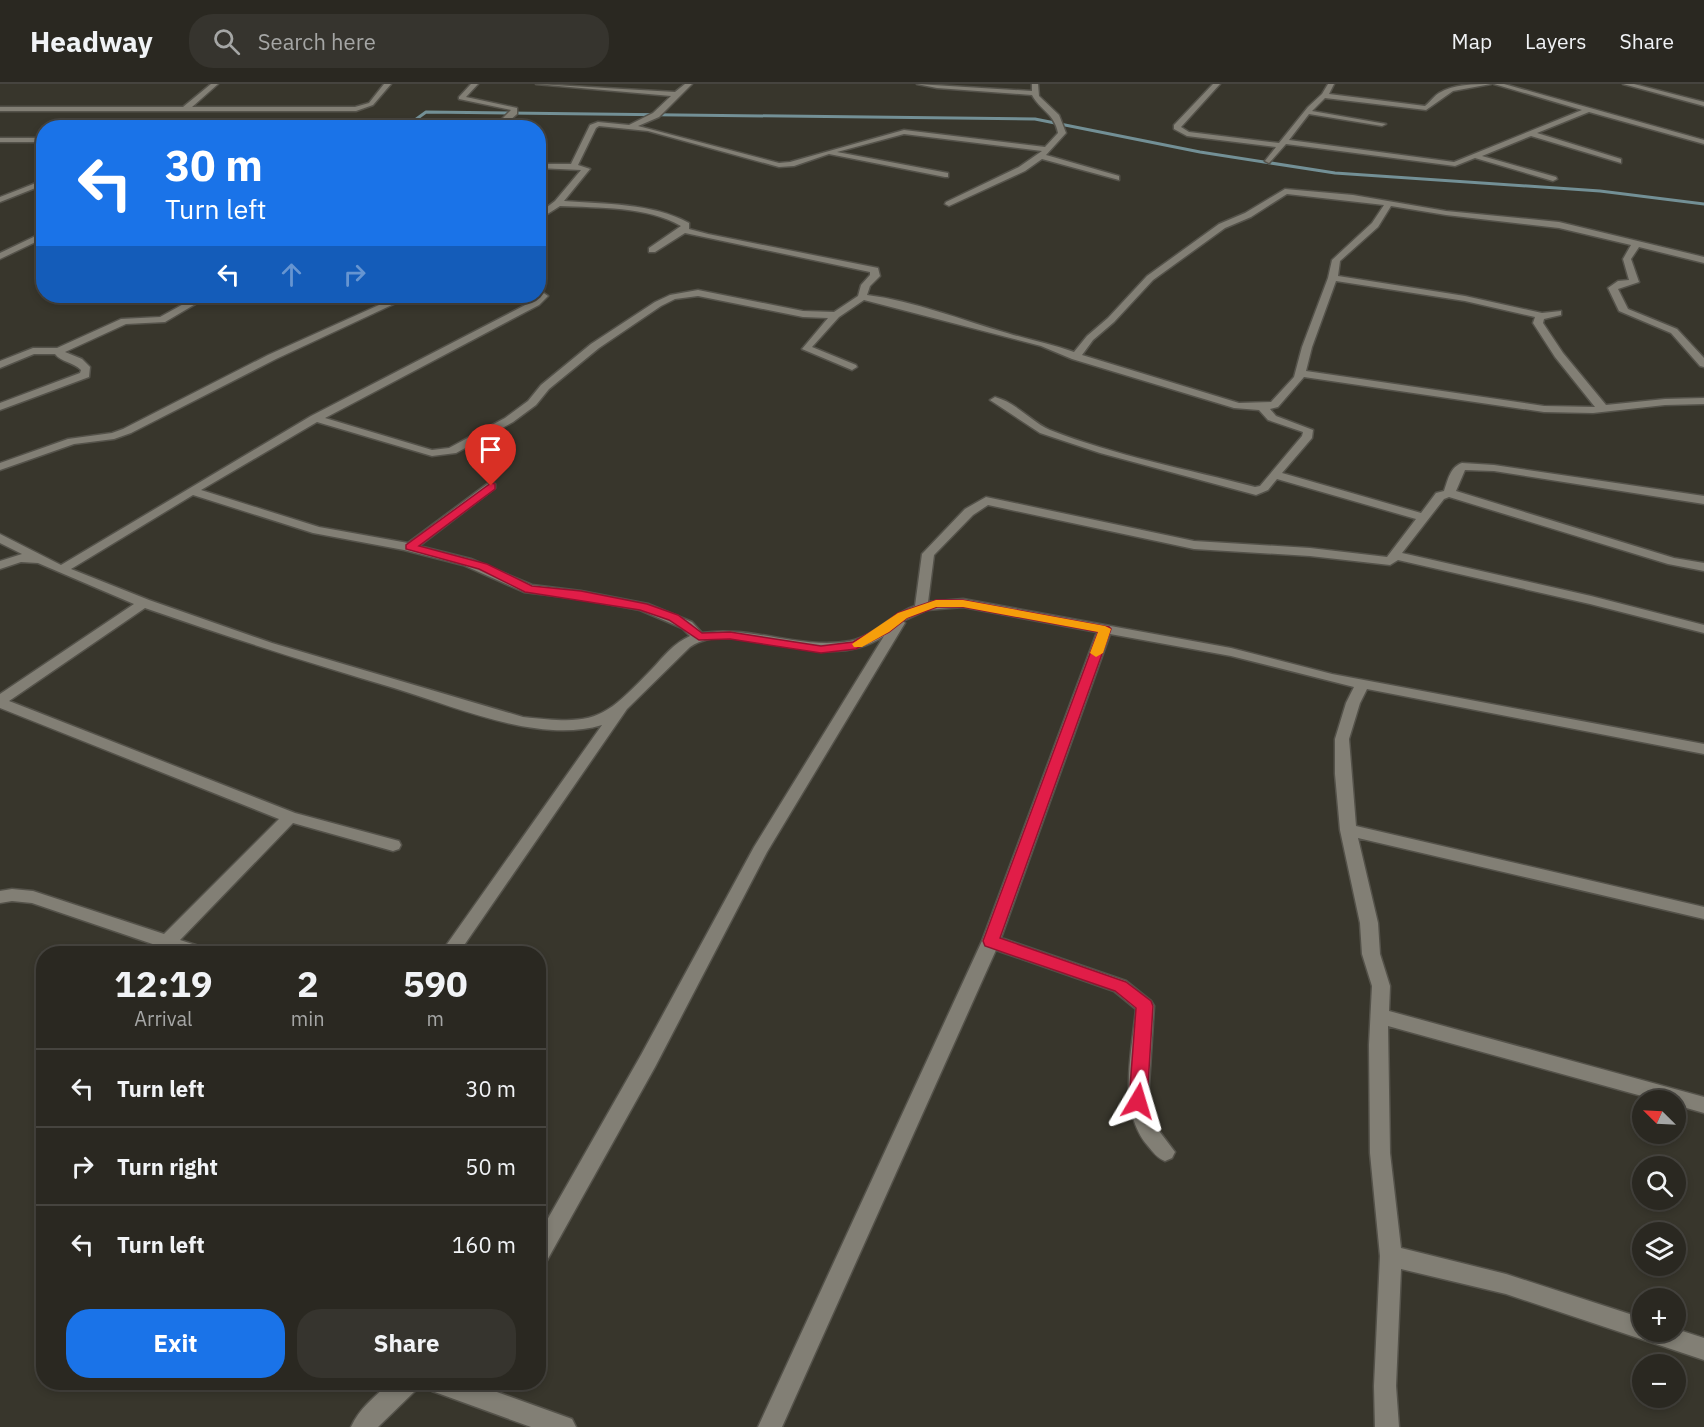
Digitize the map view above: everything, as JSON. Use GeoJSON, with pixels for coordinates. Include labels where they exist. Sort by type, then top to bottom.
{"type":"FeatureCollection","features":[{"type":"Feature","properties":{"kind":"street"},"geometry":{"type":"LineString","coordinates":[[185,109],[215,84]]}},
{"type":"Feature","properties":{"kind":"street"},"geometry":{"type":"LineString","coordinates":[[0,109],[356,109],[370,104],[388,84]]}},
{"type":"Feature","properties":{"kind":"street"},"geometry":{"type":"LineString","coordinates":[[475,84],[461,98],[515,109],[506,120]]}},
{"type":"Feature","properties":{"kind":"street"},"geometry":{"type":"LineString","coordinates":[[539,84],[676,94]]}},
{"type":"Feature","properties":{"kind":"street"},"geometry":{"type":"LineString","coordinates":[[632,127],[656,115],[689,84]]}},
{"type":"Feature","properties":{"kind":"street"},"geometry":{"type":"LineString","coordinates":[[920,84],[1035,93]]}},
{"type":"Feature","properties":{"kind":"street"},"geometry":{"type":"LineString","coordinates":[[949,204],[1006,177],[1043,152],[1062,133],[1061,122],[1036,97],[1035,84]]}},
{"type":"Feature","properties":{"kind":"street"},"geometry":{"type":"LineString","coordinates":[[1217,84],[1177,127],[1187,134],[1452,164],[1588,110]]}},
{"type":"Feature","properties":{"kind":"street"},"geometry":{"type":"LineString","coordinates":[[1269,161],[1307,112],[1324,96],[1331,84]]}},
{"type":"Feature","properties":{"kind":"street"},"geometry":{"type":"LineString","coordinates":[[1324,96],[1426,108],[1441,95],[1454,89],[1488,84]]}},
{"type":"Feature","properties":{"kind":"street"},"geometry":{"type":"LineString","coordinates":[[1497,84],[1704,142]]}},
{"type":"Feature","properties":{"kind":"street"},"geometry":{"type":"LineString","coordinates":[[1626,84],[1704,104]]}},
{"type":"Feature","properties":{"kind":"street"},"geometry":{"type":"LineString","coordinates":[[1307,112],[1382,124]]}},
{"type":"Feature","properties":{"kind":"street"},"geometry":{"type":"LineString","coordinates":[[574,166],[594,126],[648,129],[779,165],[791,164],[897,133],[914,131],[1043,152],[1116,178]]}},
{"type":"Feature","properties":{"kind":"street"},"geometry":{"type":"LineString","coordinates":[[1529,133],[1618,161]]}},
{"type":"Feature","properties":{"kind":"street"},"geometry":{"type":"LineString","coordinates":[[0,140],[36,140]]}},
{"type":"Feature","properties":{"kind":"street"},"geometry":{"type":"LineString","coordinates":[[829,152],[945,175]]}},
{"type":"Feature","properties":{"kind":"street"},"geometry":{"type":"LineString","coordinates":[[1476,156],[1552,179]]}},
{"type":"Feature","properties":{"kind":"street"},"geometry":{"type":"LineString","coordinates":[[546,166],[574,166],[586,169],[558,203],[546,212]]}},
{"type":"Feature","properties":{"kind":"street"},"geometry":{"type":"LineString","coordinates":[[0,200],[36,186]]}},
{"type":"Feature","properties":{"kind":"street"},"geometry":{"type":"LineString","coordinates":[[1076,357],[1090,338],[1111,320],[1150,278],[1222,226],[1248,215],[1280,192],[1294,191],[1353,197],[1479,218],[1559,225],[1704,260]]}},
{"type":"Feature","properties":{"kind":"street"},"geometry":{"type":"LineString","coordinates":[[558,203],[666,216],[686,225],[684,230],[652,250]]}},
{"type":"Feature","properties":{"kind":"street"},"geometry":{"type":"LineString","coordinates":[[862,297],[1044,344],[1076,357],[1238,406],[1274,405],[1299,378],[1306,347],[1334,278],[1339,255],[1375,225],[1389,203]]}},
{"type":"Feature","properties":{"kind":"street"},"geometry":{"type":"LineString","coordinates":[[684,230],[875,270],[875,276],[866,285],[862,297],[836,315],[807,349],[852,367]]}},
{"type":"Feature","properties":{"kind":"street"},"geometry":{"type":"LineString","coordinates":[[0,256],[36,238]]}},
{"type":"Feature","properties":{"kind":"street"},"geometry":{"type":"LineString","coordinates":[[1637,243],[1627,259],[1634,282],[1621,283],[1613,288],[1624,311],[1674,331],[1704,364]]}},
{"type":"Feature","properties":{"kind":"street"},"geometry":{"type":"LineString","coordinates":[[1334,278],[1441,295],[1543,316],[1558,313]]}},
{"type":"Feature","properties":{"kind":"street"},"geometry":{"type":"LineString","coordinates":[[315,418],[432,453],[452,451],[508,420],[532,403],[544,387],[595,345],[658,304],[673,297],[698,293],[803,314],[836,315]]}},
{"type":"Feature","properties":{"kind":"street"},"geometry":{"type":"LineString","coordinates":[[0,365],[33,351],[59,351],[124,321],[162,320],[192,303]]}},
{"type":"Feature","properties":{"kind":"street"},"geometry":{"type":"LineString","coordinates":[[0,467],[64,444],[114,436],[127,431],[273,357],[391,303]]}},
{"type":"Feature","properties":{"kind":"street"},"geometry":{"type":"LineString","coordinates":[[61,570],[315,418],[536,303]]}},
{"type":"Feature","properties":{"kind":"street"},"geometry":{"type":"LineString","coordinates":[[1543,316],[1540,316],[1538,323],[1603,409]]}},
{"type":"Feature","properties":{"kind":"street"},"geometry":{"type":"LineString","coordinates":[[0,407],[86,375],[86,369],[78,361],[61,355],[59,351]]}},
{"type":"Feature","properties":{"kind":"street"},"geometry":{"type":"LineString","coordinates":[[1300,373],[1544,409],[1603,409],[1665,402],[1704,401]]}},
{"type":"Feature","properties":{"kind":"street"},"geometry":{"type":"LineString","coordinates":[[995,400],[1012,408],[1044,431],[1104,451],[1248,490],[1261,490],[1308,436],[1308,430],[1272,418],[1262,407]]}},
{"type":"Feature","properties":{"kind":"street"},"geometry":{"type":"LineString","coordinates":[[1449,493],[1456,473],[1462,466],[1494,468],[1704,500]]}},
{"type":"Feature","properties":{"kind":"street"},"geometry":{"type":"LineString","coordinates":[[1275,475],[1422,517]]}},
{"type":"Feature","properties":{"kind":"street"},"geometry":{"type":"LineString","coordinates":[[410,547],[491,486]]}},
{"type":"Feature","properties":{"kind":"street"},"geometry":{"type":"LineString","coordinates":[[194,492],[317,530],[410,547],[483,567],[529,589],[581,595],[643,607],[687,625],[699,637]]}},
{"type":"Feature","properties":{"kind":"street"},"geometry":{"type":"LineString","coordinates":[[921,608],[928,554],[969,512],[986,501],[1194,545],[1310,552],[1390,561],[1440,496],[1449,493],[1672,561],[1704,567]]}},
{"type":"Feature","properties":{"kind":"street"},"geometry":{"type":"LineString","coordinates":[[0,538],[61,570],[144,603],[267,646],[522,722],[562,726],[586,725],[624,706]]}},
{"type":"Feature","properties":{"kind":"street"},"geometry":{"type":"LineString","coordinates":[[1394,555],[1591,600],[1704,630]]}},
{"type":"Feature","properties":{"kind":"street"},"geometry":{"type":"LineString","coordinates":[[0,565],[20,558],[43,559]]}},
{"type":"Feature","properties":{"kind":"street"},"geometry":{"type":"LineString","coordinates":[[0,702],[144,603]]}},
{"type":"Feature","properties":{"kind":"street"},"geometry":{"type":"LineString","coordinates":[[455,946],[624,706],[671,656],[685,644],[699,637],[730,635],[821,650],[856,645],[885,629],[902,616],[936,603],[963,603],[1231,652],[1332,678],[1704,749]]}},
{"type":"Feature","properties":{"kind":"street"},"geometry":{"type":"LineString","coordinates":[[546,1243],[648,1061],[760,851],[902,616]]}},
{"type":"Feature","properties":{"kind":"street"},"geometry":{"type":"LineString","coordinates":[[770,1427],[991,941],[1105,629]]}},
{"type":"Feature","properties":{"kind":"street"},"geometry":{"type":"LineString","coordinates":[[856,645],[876,658]]}},
{"type":"Feature","properties":{"kind":"street"},"geometry":{"type":"LineString","coordinates":[[1363,683],[1353,703],[1342,739],[1348,830],[1369,923],[1371,954],[1381,986],[1378,1045],[1380,1153],[1391,1257],[1385,1386],[1387,1427]]}},
{"type":"Feature","properties":{"kind":"street"},"geometry":{"type":"LineString","coordinates":[[0,702],[290,817],[393,845]]}},
{"type":"Feature","properties":{"kind":"street"},"geometry":{"type":"LineString","coordinates":[[166,942],[290,817]]}},
{"type":"Feature","properties":{"kind":"street"},"geometry":{"type":"LineString","coordinates":[[1348,830],[1704,913]]}},
{"type":"Feature","properties":{"kind":"street"},"geometry":{"type":"LineString","coordinates":[[0,897],[12,895],[33,897],[178,946]]}},
{"type":"Feature","properties":{"kind":"street"},"geometry":{"type":"LineString","coordinates":[[991,941],[1120,986],[1145,1006],[1138,1101],[1147,1131],[1165,1152]]}},
{"type":"Feature","properties":{"kind":"street"},"geometry":{"type":"LineString","coordinates":[[1380,1016],[1704,1105]]}},
{"type":"Feature","properties":{"kind":"street"},"geometry":{"type":"LineString","coordinates":[[1391,1257],[1506,1284],[1632,1326]]}},
{"type":"Feature","properties":{"kind":"street"},"geometry":{"type":"LineString","coordinates":[[1682,1342],[1704,1349]]}},
{"type":"Feature","properties":{"kind":"street"},"geometry":{"type":"LineString","coordinates":[[363,1427],[378,1409],[399,1390]]}},
{"type":"Feature","properties":{"kind":"street"},"geometry":{"type":"LineString","coordinates":[[460,1390],[564,1427]]}},
{"type":"Feature","properties":{"kind":"waterway"},"geometry":{"type":"LineString","coordinates":[[415,120],[426,112],[1035,119],[1200,152],[1335,173],[1600,191],[1704,204]]}},
{"type":"Feature","properties":{"kind":"slow traffic"},"geometry":{"type":"LineString","coordinates":[[858,644],[885,629],[902,616],[921,608],[936,603],[963,603],[1105,629],[1096,653]]}},
{"type":"Feature","properties":{"kind":"route"},"geometry":{"type":"LineString","coordinates":[[491,486],[410,547],[483,567],[529,589],[581,595],[643,607],[687,625],[699,637],[730,635],[767,639],[821,650],[856,645],[885,629],[902,616],[936,603],[963,603],[1105,629],[991,941],[1120,986],[1145,1006],[1138,1101]]}}]}
